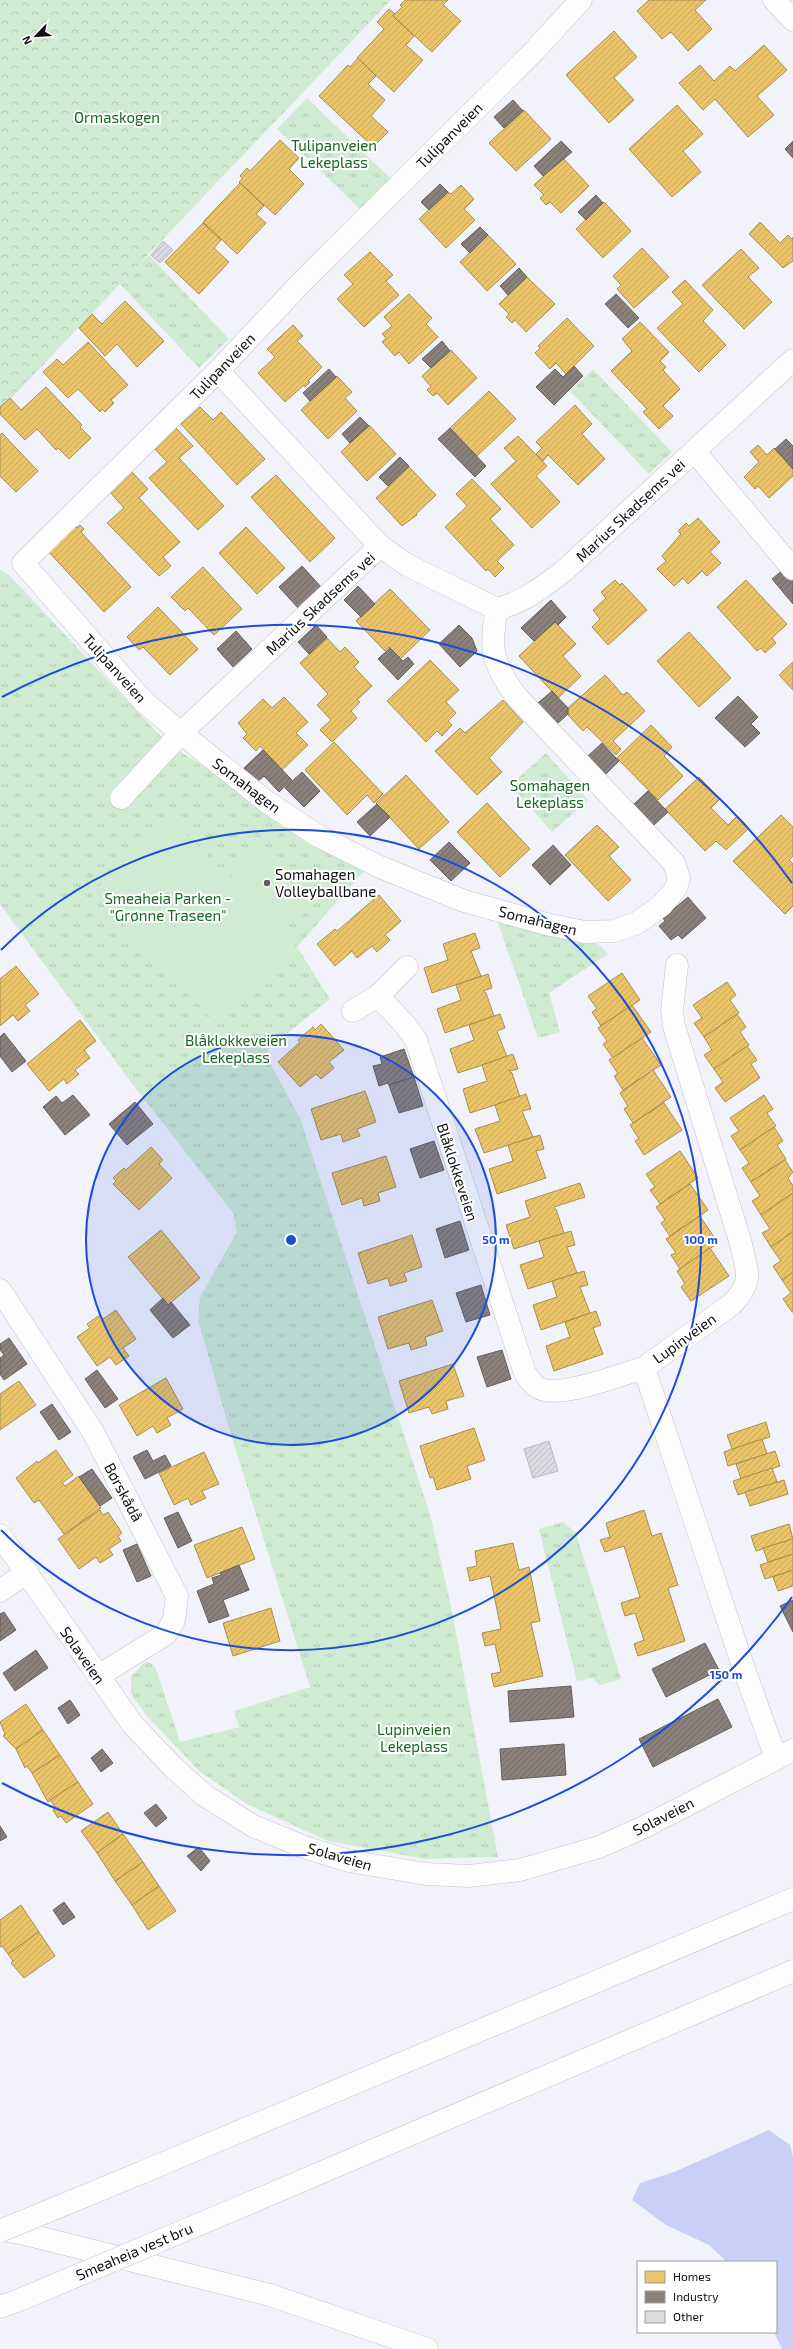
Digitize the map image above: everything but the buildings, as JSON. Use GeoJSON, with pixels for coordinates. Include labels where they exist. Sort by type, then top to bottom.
{"type":"FeatureCollection","features":[{"type":"Feature","properties":{"kind":"main road","name":"Tulipanveien"},"geometry":{"type":"LineString","coordinates":[[181,734],[144,702],[23,562],[218,371],[300,284],[535,50],[581,0]]}},
{"type":"Feature","properties":{"kind":"main road"},"geometry":{"type":"LineString","coordinates":[[774,0],[793,20]]}},
{"type":"Feature","properties":{"kind":"main road","name":"Marius Skadsems vei"},"geometry":{"type":"LineString","coordinates":[[121,798],[181,734],[380,546],[407,565],[497,609],[514,604],[535,594],[565,570],[793,360]]}},
{"type":"Feature","properties":{"kind":"main road"},"geometry":{"type":"LineString","coordinates":[[218,371],[380,546]]}},
{"type":"Feature","properties":{"kind":"main road","name":"Marius Skadsems vei"},"geometry":{"type":"LineString","coordinates":[[694,451],[793,569]]}},
{"type":"Feature","properties":{"kind":"main road","name":"Somahagen"},"geometry":{"type":"LineString","coordinates":[[181,734],[267,802],[318,836],[380,867],[427,887],[464,901],[550,925],[585,932],[614,931],[637,923],[662,905],[676,888],[679,878],[674,863],[516,696],[503,678],[495,660],[492,637],[497,609]]}},
{"type":"Feature","properties":{"kind":"main road","name":"Lupinveien"},"geometry":{"type":"LineString","coordinates":[[677,965],[672,1010],[674,1026],[741,1244],[748,1275],[744,1291],[732,1304],[644,1368],[745,1672],[785,1754]]}},
{"type":"Feature","properties":{"kind":"main road"},"geometry":{"type":"LineString","coordinates":[[353,1011],[378,996],[407,967]]}},
{"type":"Feature","properties":{"kind":"main road","name":"Blåklokkeveien"},"geometry":{"type":"LineString","coordinates":[[378,996],[406,1026],[416,1040],[525,1373],[537,1388],[552,1392],[583,1386],[644,1368]]}},
{"type":"Feature","properties":{"kind":"main road","name":"Børskådå"},"geometry":{"type":"LineString","coordinates":[[0,1290],[93,1432],[176,1596],[174,1620],[166,1634],[98,1676]]}},
{"type":"Feature","properties":{"kind":"main road","name":"Solaveien"},"geometry":{"type":"LineString","coordinates":[[0,1535],[133,1725],[173,1767],[204,1795],[253,1826],[304,1846],[349,1861],[392,1870],[469,1876],[520,1870],[599,1847],[644,1827],[785,1754]]}},
{"type":"Feature","properties":{"kind":"main road"},"geometry":{"type":"LineString","coordinates":[[0,1591],[27,1572]]}},
{"type":"Feature","properties":{"kind":"main road"},"geometry":{"type":"LineString","coordinates":[[0,2231],[793,1899]]}},
{"type":"Feature","properties":{"kind":"main road","name":"Smeaheia vest bru"},"geometry":{"type":"LineString","coordinates":[[8,2304],[252,2202],[793,1971]]}},
{"type":"Feature","properties":{"kind":"main road"},"geometry":{"type":"LineString","coordinates":[[0,2231],[21,2233],[270,2295],[427,2349]]}},
{"type":"Feature","properties":{"kind":"green space","name":"Ormaskogen"},"geometry":{"type":"Polygon","coordinates":[[[0,0],[391,0],[0,410],[0,0]]]}},
{"type":"Feature","properties":{"kind":"green space","name":"Tulipanveien Lekeplass"},"geometry":{"type":"Polygon","coordinates":[[[307,98],[391,179],[361,210],[277,129],[307,98]]]}},
{"type":"Feature","properties":{"kind":"green space"},"geometry":{"type":"Polygon","coordinates":[[[149,255],[229,339],[199,368],[119,283],[149,255]]]}},
{"type":"Feature","properties":{"kind":"green space"},"geometry":{"type":"Polygon","coordinates":[[[593,369],[672,452],[649,474],[570,391],[593,369]]]}},
{"type":"Feature","properties":{"kind":"green space","name":"Smeaheia Parken - \"Grønne Traseen\""},"geometry":{"type":"Polygon","coordinates":[[[0,570],[9,575],[167,743],[365,870],[297,947],[330,999],[268,1049],[268,1060],[300,1118],[430,1514],[451,1606],[498,1857],[425,1859],[328,1841],[247,1804],[199,1771],[147,1716],[131,1694],[131,1676],[146,1661],[155,1666],[180,1742],[239,1727],[234,1711],[310,1687],[232,1438],[198,1320],[200,1297],[237,1232],[233,1213],[130,1081],[0,904],[0,570]]]}},
{"type":"Feature","properties":{"kind":"green space","name":"Somahagen Lekeplass"},"geometry":{"type":"Polygon","coordinates":[[[546,753],[588,800],[552,832],[510,785],[546,753]]]}},
{"type":"Feature","properties":{"kind":"green space"},"geometry":{"type":"Polygon","coordinates":[[[172,820],[297,947],[217,1024],[92,892],[172,820]]]}},
{"type":"Feature","properties":{"kind":"green space","name":"Somahagen Volleyballbane"},"geometry":{"type":"Polygon","coordinates":[[[256,843],[307,896],[279,923],[227,871],[256,843]]]}},
{"type":"Feature","properties":{"kind":"green space"},"geometry":{"type":"Polygon","coordinates":[[[497,920],[592,938],[608,954],[549,993],[560,1032],[538,1038],[497,920]]]}},
{"type":"Feature","properties":{"kind":"green space"},"geometry":{"type":"Polygon","coordinates":[[[563,1522],[576,1533],[621,1679],[600,1685],[592,1678],[577,1681],[539,1529],[563,1522]]]}},
{"type":"Feature","properties":{"kind":"water"},"geometry":{"type":"Polygon","coordinates":[[[769,2130],[790,2145],[793,2157],[793,2349],[782,2349],[774,2333],[777,2333],[777,2261],[726,2261],[709,2245],[666,2225],[632,2200],[640,2183],[674,2172],[769,2130]]]}},
{"type":"Feature","properties":{"kind":"place","name":"Somahagen Volleyballbane"},"geometry":{"type":"Point","coordinates":[267,883]}},
{"type":"Feature","properties":{"kind":"park label","name":"Blåklokkeveien Lekeplass"},"geometry":{"type":"Point","coordinates":[236,1048]}},
{"type":"Feature","properties":{"kind":"park label","name":"Lupinveien Lekeplass"},"geometry":{"type":"Point","coordinates":[414,1738]}}]}
